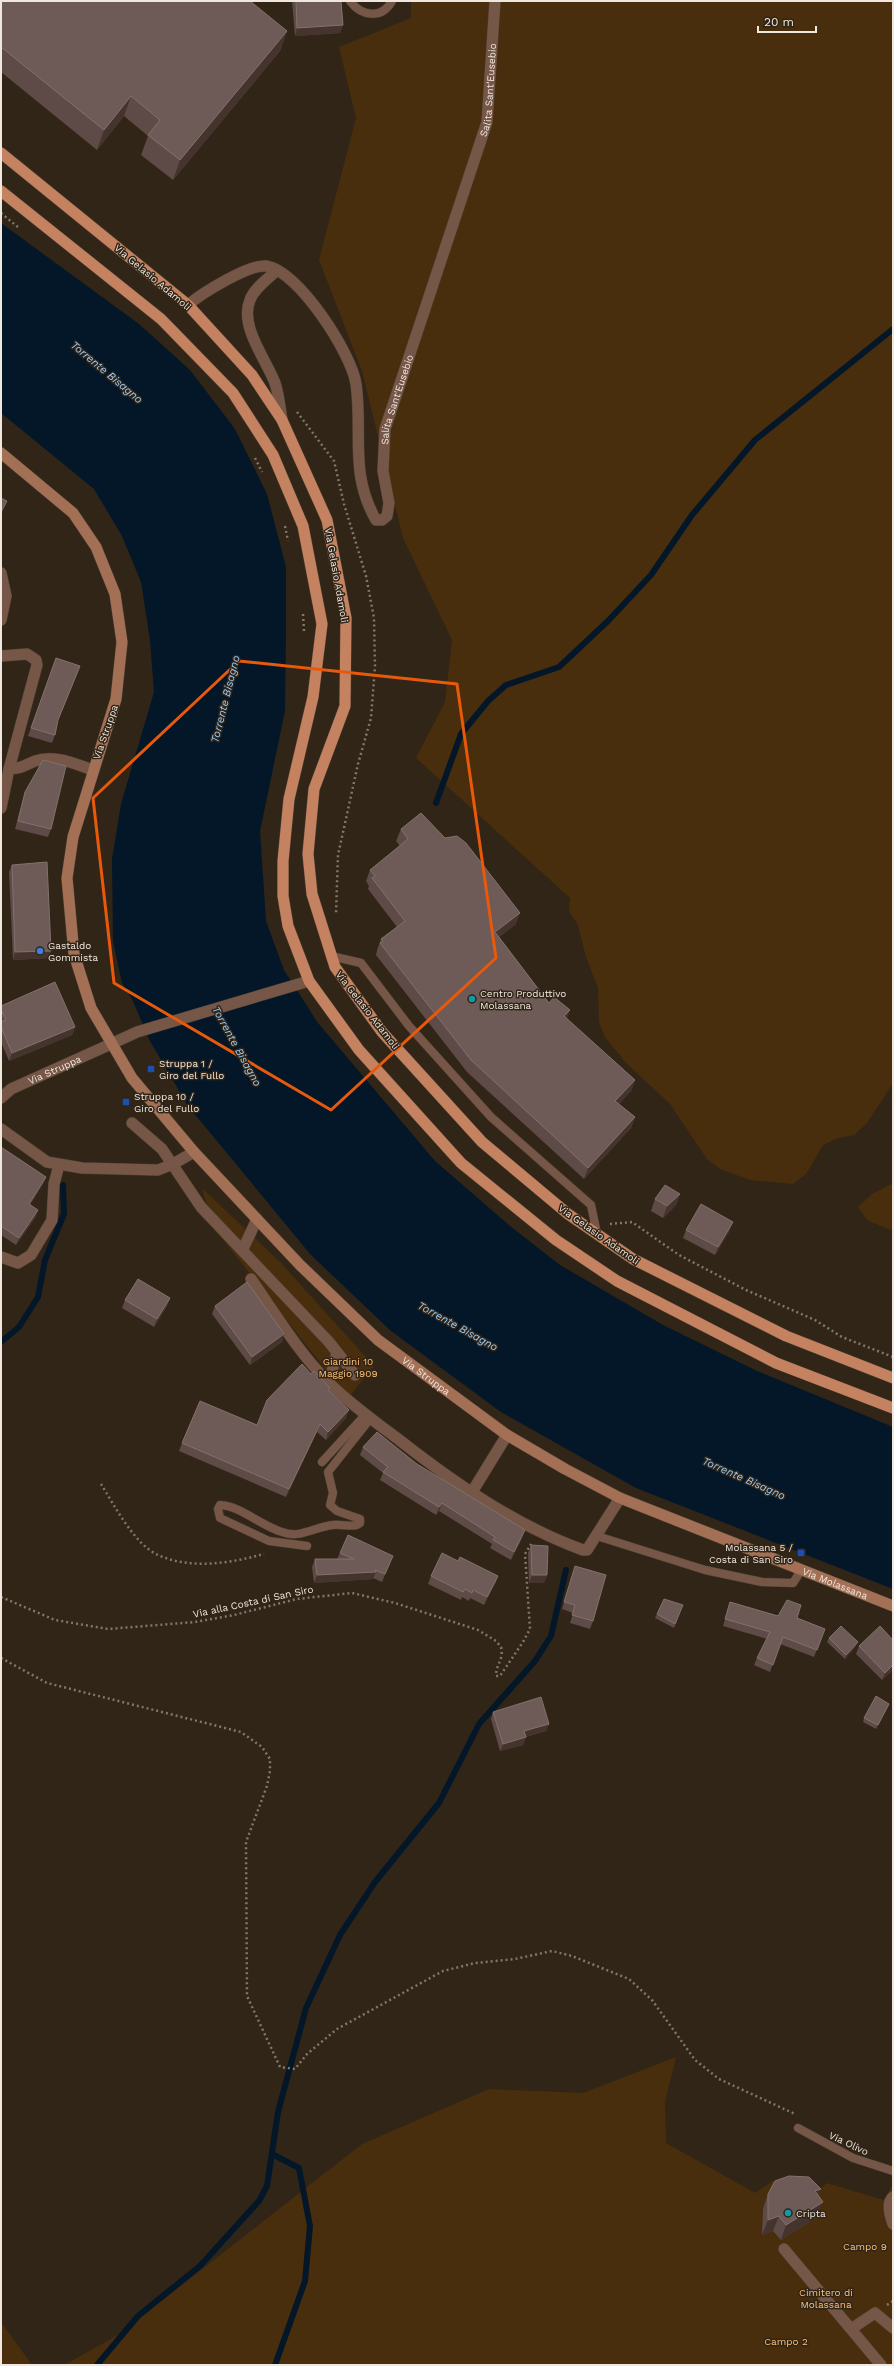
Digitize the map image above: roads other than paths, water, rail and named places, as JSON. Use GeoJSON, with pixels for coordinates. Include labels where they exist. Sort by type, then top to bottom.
{"type":"FeatureCollection","features":[{"type":"Feature","properties":{"kind":"main road","name":"Via Gelasio Adamoli"},"geometry":{"type":"LineString","coordinates":[[1,153],[188,305],[252,376],[282,420],[327,520],[346,618],[345,706],[314,789],[308,854],[312,894],[335,967],[382,1032],[482,1142],[568,1214],[633,1259],[779,1333],[893,1378]]}},
{"type":"Feature","properties":{"kind":"main road"},"geometry":{"type":"LineString","coordinates":[[1,191],[161,319],[233,393],[273,455],[303,526],[322,624],[313,697],[289,799],[283,861],[283,896],[288,926],[304,982],[359,1050],[461,1163],[556,1240],[617,1281],[776,1363],[893,1408]]}},
{"type":"Feature","properties":{"kind":"main road","name":"Via Struppa"},"geometry":{"type":"LineString","coordinates":[[1,453],[73,513],[96,546],[115,594],[122,642],[117,692],[72,837],[67,878],[69,914],[74,954],[91,1008],[111,1044],[132,1078],[194,1152],[300,1265],[378,1340],[507,1435],[565,1469],[620,1498]]}},
{"type":"Feature","properties":{"kind":"main road","name":"Via Molassana"},"geometry":{"type":"LineString","coordinates":[[620,1498],[893,1606]]}},
{"type":"Feature","properties":{"kind":"street","name":"Salita Sant'Eusebio"},"geometry":{"type":"LineString","coordinates":[[188,305],[200,294],[255,268],[266,266],[277,270],[298,286],[313,305],[350,365],[356,383],[356,430],[362,486],[376,520],[382,520],[387,516],[389,503],[383,471],[385,429],[487,122],[495,1]]}},
{"type":"Feature","properties":{"kind":"street"},"geometry":{"type":"LineString","coordinates":[[277,270],[254,292],[249,300],[247,312],[250,330],[276,385],[282,420]]}},
{"type":"Feature","properties":{"kind":"street"},"geometry":{"type":"LineString","coordinates":[[1,573],[6,596],[1,620]]}},
{"type":"Feature","properties":{"kind":"street"},"geometry":{"type":"LineString","coordinates":[[1,656],[21,654],[33,656],[36,660],[36,672],[9,769],[1,808]]}},
{"type":"Feature","properties":{"kind":"street"},"geometry":{"type":"LineString","coordinates":[[9,769],[28,766],[34,761],[54,759],[92,770]]}},
{"type":"Feature","properties":{"kind":"street"},"geometry":{"type":"LineString","coordinates":[[111,1044],[137,1032],[304,982]]}},
{"type":"Feature","properties":{"kind":"street","name":"Via Struppa"},"geometry":{"type":"LineString","coordinates":[[1,1098],[11,1089],[111,1044]]}},
{"type":"Feature","properties":{"kind":"street"},"geometry":{"type":"LineString","coordinates":[[132,1123],[162,1149],[201,1207],[243,1249],[337,1352],[355,1375]]}},
{"type":"Feature","properties":{"kind":"street"},"geometry":{"type":"LineString","coordinates":[[1,1129],[47,1162],[82,1168],[158,1170],[173,1164],[194,1152]]}},
{"type":"Feature","properties":{"kind":"street"},"geometry":{"type":"LineString","coordinates":[[1,1257],[18,1263],[26,1260],[35,1250],[52,1220],[54,1184],[59,1164]]}},
{"type":"Feature","properties":{"kind":"street"},"geometry":{"type":"LineString","coordinates":[[243,1249],[257,1219]]}},
{"type":"Feature","properties":{"kind":"street"},"geometry":{"type":"LineString","coordinates":[[254,1262],[251,1279],[294,1340],[329,1383],[368,1417],[434,1468],[538,1531],[583,1550],[587,1550],[597,1536],[620,1498]]}},
{"type":"Feature","properties":{"kind":"street"},"geometry":{"type":"LineString","coordinates":[[329,1383],[337,1352]]}},
{"type":"Feature","properties":{"kind":"street"},"geometry":{"type":"LineString","coordinates":[[472,1492],[507,1435]]}},
{"type":"Feature","properties":{"kind":"street"},"geometry":{"type":"LineString","coordinates":[[893,2197],[890,2199],[889,2208],[893,2224]]}},
{"type":"Feature","properties":{"kind":"street"},"geometry":{"type":"LineString","coordinates":[[784,2249],[881,2365]]}},
{"type":"Feature","properties":{"kind":"street"},"geometry":{"type":"LineString","coordinates":[[850,2329],[875,2313],[893,2328]]}},
{"type":"Feature","properties":{"kind":"lane"},"geometry":{"type":"LineString","coordinates":[[350,1],[362,11],[376,14],[388,10],[392,1]]}},
{"type":"Feature","properties":{"kind":"lane"},"geometry":{"type":"LineString","coordinates":[[331,956],[361,963],[409,1026],[491,1117],[591,1205],[596,1229]]}},
{"type":"Feature","properties":{"kind":"lane"},"geometry":{"type":"LineString","coordinates":[[322,1462],[368,1417]]}},
{"type":"Feature","properties":{"kind":"lane"},"geometry":{"type":"LineString","coordinates":[[307,1546],[269,1541],[220,1518],[218,1509],[220,1505],[232,1507],[262,1524],[295,1535],[327,1526],[357,1525],[360,1523],[360,1519],[337,1511],[330,1504],[333,1493],[328,1472],[368,1417]]}},
{"type":"Feature","properties":{"kind":"lane"},"geometry":{"type":"LineString","coordinates":[[597,1536],[705,1570],[762,1582],[793,1583],[802,1569]]}},
{"type":"Feature","properties":{"kind":"lane","name":"Via Olivo"},"geometry":{"type":"LineString","coordinates":[[798,2128],[853,2158],[893,2171]]}},
{"type":"Feature","properties":{"kind":"water","name":"Torrente Bisagno"},"geometry":{"type":"Polygon","coordinates":[[[1,223],[139,324],[190,370],[235,429],[267,494],[286,567],[286,631],[285,711],[260,831],[266,921],[284,970],[318,1023],[435,1161],[510,1226],[560,1265],[663,1325],[757,1371],[893,1427],[893,1589],[636,1488],[501,1412],[391,1331],[311,1255],[188,1106],[150,1041],[132,999],[122,983],[113,941],[112,859],[121,804],[154,692],[150,640],[141,582],[122,536],[94,489],[1,413],[1,223]]]}},
{"type":"Feature","properties":{"kind":"waterway"},"geometry":{"type":"LineString","coordinates":[[436,803],[461,734],[488,701],[506,685],[559,667],[608,621],[651,575],[692,515],[755,440],[893,329]]}},
{"type":"Feature","properties":{"kind":"waterway"},"geometry":{"type":"LineString","coordinates":[[1,1342],[19,1327],[38,1297],[45,1260],[64,1214],[63,1185]]}},
{"type":"Feature","properties":{"kind":"waterway"},"geometry":{"type":"LineString","coordinates":[[97,2365],[138,2316],[200,2266],[259,2201],[267,2186],[278,2112],[306,2008],[340,1935],[375,1882],[439,1803],[479,1724],[535,1661],[551,1636],[566,1570]]}},
{"type":"Feature","properties":{"kind":"waterway"},"geometry":{"type":"LineString","coordinates":[[272,2154],[299,2168],[310,2226],[305,2281],[275,2365]]}},
{"type":"Feature","properties":{"kind":"place","name":"Gastaldo Gommista"},"geometry":{"type":"Point","coordinates":[40,951]}},
{"type":"Feature","properties":{"kind":"place","name":"Centro Produttivo Molassana"},"geometry":{"type":"Point","coordinates":[472,999]}},
{"type":"Feature","properties":{"kind":"place","name":"Struppa 1 / Giro del Fullo"},"geometry":{"type":"Point","coordinates":[151,1069]}},
{"type":"Feature","properties":{"kind":"place","name":"Struppa 10 / Giro del Fullo"},"geometry":{"type":"Point","coordinates":[126,1102]}},
{"type":"Feature","properties":{"kind":"place","name":"Molassana 5 / Costa di San Siro"},"geometry":{"type":"Point","coordinates":[801,1553]}},
{"type":"Feature","properties":{"kind":"place","name":"Cripta"},"geometry":{"type":"Point","coordinates":[788,2213]}},
{"type":"Feature","properties":{"kind":"park label","name":"Giardini 10 Maggio 1909"},"geometry":{"type":"Point","coordinates":[348,1366]}},
{"type":"Feature","properties":{"kind":"park label","name":"Campo 9"},"geometry":{"type":"Point","coordinates":[865,2246]}},
{"type":"Feature","properties":{"kind":"park label","name":"Cimitero di Molassana"},"geometry":{"type":"Point","coordinates":[826,2298]}},
{"type":"Feature","properties":{"kind":"park label","name":"Campo 2"},"geometry":{"type":"Point","coordinates":[786,2341]}}]}
